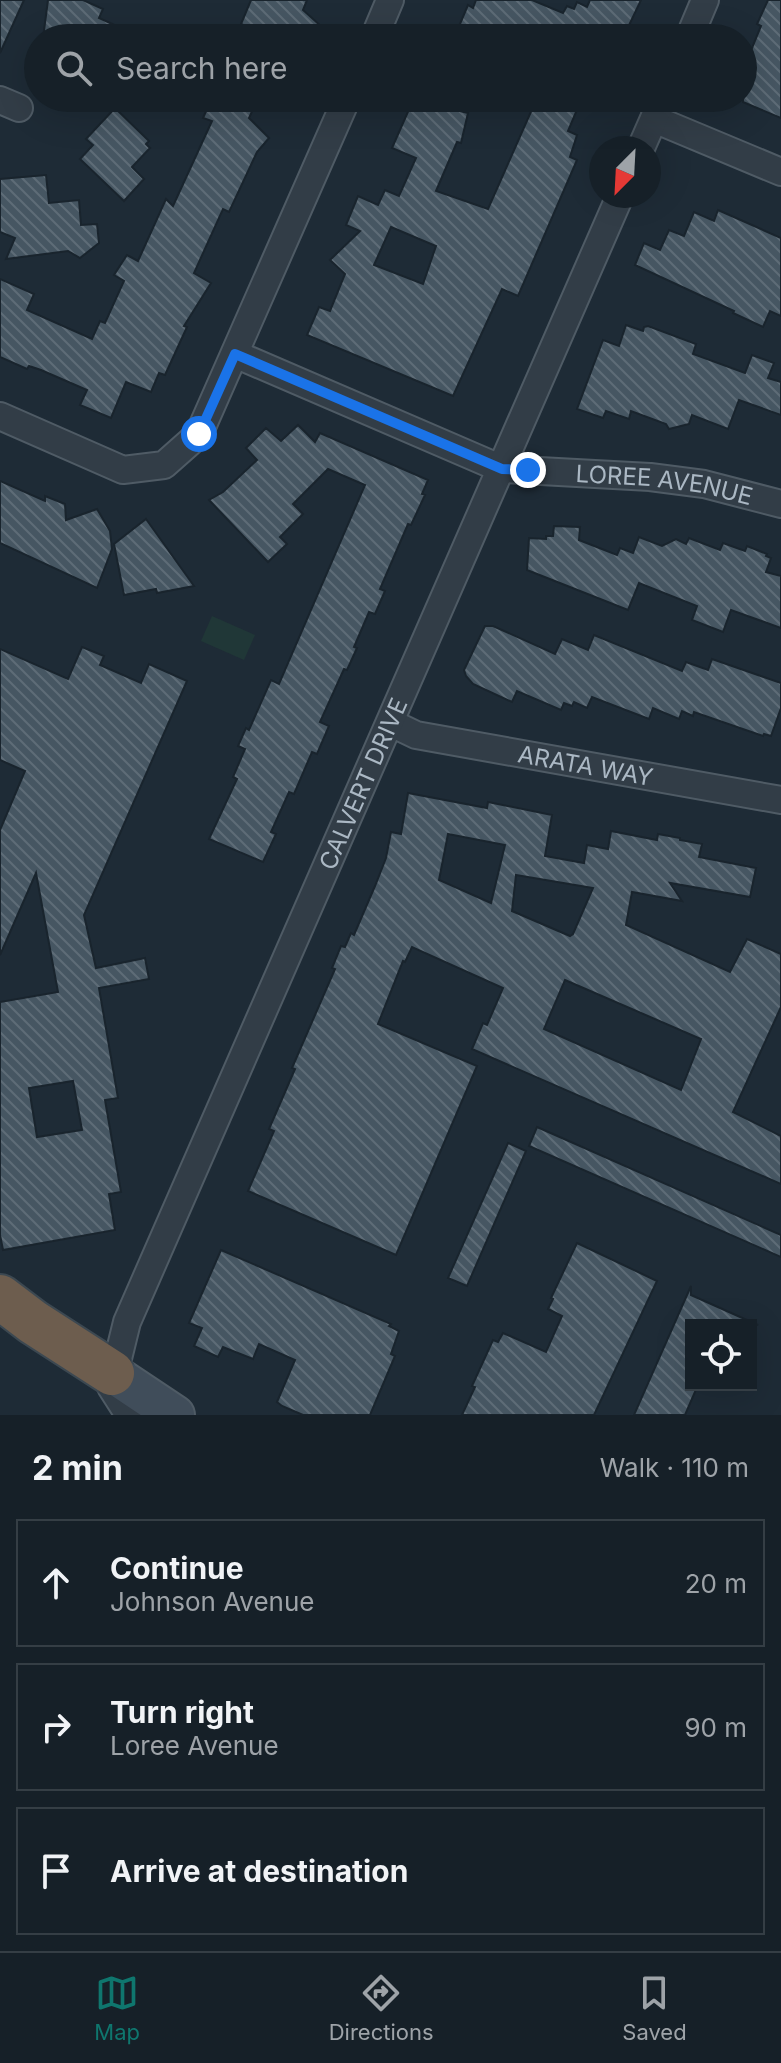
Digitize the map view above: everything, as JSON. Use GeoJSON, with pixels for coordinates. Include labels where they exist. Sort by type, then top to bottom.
{"type":"FeatureCollection","features":[{"type":"Feature","properties":{"kind":"highway"},"geometry":{"type":"LineString","coordinates":[[0,1297],[112,1373]]}},
{"type":"Feature","properties":{"kind":"main road"},"geometry":{"type":"LineString","coordinates":[[112,1373],[175,1415]]}},
{"type":"Feature","properties":{"kind":"street"},"geometry":{"type":"LineString","coordinates":[[380,24],[390,0]]}},
{"type":"Feature","properties":{"kind":"street"},"geometry":{"type":"LineString","coordinates":[[695,24],[705,0]]}},
{"type":"Feature","properties":{"kind":"street"},"geometry":{"type":"LineString","coordinates":[[0,416],[123,470],[164,465],[199,434],[341,112]]}},
{"type":"Feature","properties":{"kind":"street"},"geometry":{"type":"LineString","coordinates":[[646,136],[656,112]]}},
{"type":"Feature","properties":{"kind":"street"},"geometry":{"type":"LineString","coordinates":[[666,112],[781,172]]}},
{"type":"Feature","properties":{"kind":"street","name":"CALVERT DRIVE"},"geometry":{"type":"LineString","coordinates":[[112,1373],[127,1322],[615,208]]}},
{"type":"Feature","properties":{"kind":"street","name":"LOREE AVENUE"},"geometry":{"type":"LineString","coordinates":[[235,354],[502,469],[650,477],[704,484],[781,504]]}},
{"type":"Feature","properties":{"kind":"street","name":"ARATA WAY"},"geometry":{"type":"LineString","coordinates":[[391,723],[416,735],[781,800]]}},
{"type":"Feature","properties":{"kind":"street"},"geometry":{"type":"LineString","coordinates":[[112,1373],[111,1387],[129,1415]]}},
{"type":"Feature","properties":{"kind":"green space"},"geometry":{"type":"Polygon","coordinates":[[[212,616],[255,635],[244,660],[201,641],[212,616]]]}},
{"type":"Feature","properties":{"kind":"building"},"geometry":{"type":"Polygon","coordinates":[[[0,0],[24,0],[0,53],[0,0]]]}},
{"type":"Feature","properties":{"kind":"building"},"geometry":{"type":"Polygon","coordinates":[[[48,0],[83,0],[103,9],[99,18],[112,24],[45,24],[48,0]]]}},
{"type":"Feature","properties":{"kind":"building"},"geometry":{"type":"Polygon","coordinates":[[[251,0],[307,0],[303,10],[319,24],[241,24],[251,0]]]}},
{"type":"Feature","properties":{"kind":"building"},"geometry":{"type":"Polygon","coordinates":[[[476,0],[532,0],[563,13],[567,6],[574,9],[577,2],[587,7],[590,0],[641,0],[630,24],[460,24],[468,5],[473,8],[476,0]]]}},
{"type":"Feature","properties":{"kind":"building"},"geometry":{"type":"Polygon","coordinates":[[[768,0],[781,0],[781,118],[757,108],[757,36],[761,26],[757,24],[768,0]]]}},
{"type":"Feature","properties":{"kind":"building"},"geometry":{"type":"Polygon","coordinates":[[[111,112],[119,112],[149,141],[146,144],[150,148],[132,167],[144,179],[124,201],[80,159],[93,145],[86,139],[111,112]]]}},
{"type":"Feature","properties":{"kind":"building"},"geometry":{"type":"Polygon","coordinates":[[[206,112],[252,112],[249,118],[269,138],[257,152],[229,212],[223,209],[194,273],[211,283],[184,326],[187,327],[165,375],[159,373],[151,392],[126,382],[111,418],[80,405],[87,390],[0,357],[0,279],[34,294],[27,310],[92,339],[100,321],[105,323],[124,281],[114,275],[127,255],[138,261],[166,199],[173,206],[212,121],[203,118],[206,112]]]}},
{"type":"Feature","properties":{"kind":"building"},"geometry":{"type":"Polygon","coordinates":[[[408,112],[468,113],[461,143],[457,142],[436,191],[488,209],[531,112],[576,112],[568,131],[577,135],[570,157],[577,160],[518,296],[502,289],[453,396],[307,335],[319,307],[330,311],[345,274],[330,260],[360,231],[346,225],[358,196],[378,205],[385,190],[399,196],[416,158],[392,148],[408,112]],[[391,227],[374,265],[423,284],[436,246],[391,227]]]}},
{"type":"Feature","properties":{"kind":"building"},"geometry":{"type":"Polygon","coordinates":[[[46,175],[49,203],[79,200],[81,225],[97,224],[99,243],[80,258],[68,251],[6,259],[15,238],[0,232],[0,179],[46,175]]]}},
{"type":"Feature","properties":{"kind":"building"},"geometry":{"type":"Polygon","coordinates":[[[718,210],[781,238],[781,316],[770,311],[763,327],[635,265],[644,243],[660,250],[669,230],[684,236],[694,212],[714,221],[718,210]]]}},
{"type":"Feature","properties":{"kind":"building"},"geometry":{"type":"Polygon","coordinates":[[[626,325],[643,331],[648,326],[696,344],[693,354],[745,373],[752,355],[774,363],[768,378],[781,382],[781,415],[739,400],[728,429],[692,415],[689,424],[669,429],[666,424],[631,411],[629,419],[606,411],[603,418],[577,409],[603,340],[619,346],[626,325]]]}},
{"type":"Feature","properties":{"kind":"building"},"geometry":{"type":"Polygon","coordinates":[[[298,425],[315,442],[320,433],[428,480],[422,494],[425,495],[411,525],[408,524],[380,589],[385,591],[375,614],[369,612],[354,647],[357,648],[320,722],[329,726],[317,754],[312,752],[294,794],[289,792],[271,832],[276,834],[263,862],[209,839],[237,779],[233,777],[245,749],[238,746],[246,728],[249,730],[271,680],[279,684],[365,485],[328,469],[293,504],[303,514],[280,537],[287,544],[268,562],[209,500],[223,492],[257,460],[246,448],[266,428],[281,441],[298,425]]]}},
{"type":"Feature","properties":{"kind":"building"},"geometry":{"type":"Polygon","coordinates":[[[0,481],[45,501],[45,496],[65,504],[66,520],[97,509],[110,531],[112,549],[97,588],[0,543],[0,481]]]}},
{"type":"Feature","properties":{"kind":"building"},"geometry":{"type":"Polygon","coordinates":[[[146,519],[194,586],[124,595],[114,544],[146,519]]]}},
{"type":"Feature","properties":{"kind":"building"},"geometry":{"type":"Polygon","coordinates":[[[554,526],[580,527],[579,540],[617,555],[620,548],[633,553],[639,537],[662,546],[676,539],[686,544],[689,538],[720,550],[723,543],[745,551],[747,546],[767,554],[771,558],[766,572],[781,576],[781,628],[731,610],[723,632],[692,620],[697,606],[639,583],[628,610],[527,570],[529,538],[546,539],[546,536],[553,536],[554,526]]]}},
{"type":"Feature","properties":{"kind":"building"},"geometry":{"type":"Polygon","coordinates":[[[485,626],[493,626],[555,654],[562,639],[588,650],[594,635],[682,671],[686,662],[708,670],[712,659],[781,683],[781,708],[771,736],[763,736],[694,712],[693,716],[682,711],[679,719],[653,708],[649,719],[592,697],[587,708],[574,702],[572,706],[564,703],[561,710],[517,691],[512,702],[473,684],[466,676],[464,670],[485,626]]]}},
{"type":"Feature","properties":{"kind":"building"},"geometry":{"type":"Polygon","coordinates":[[[82,647],[104,656],[100,665],[141,683],[149,664],[187,681],[84,915],[96,968],[145,958],[149,979],[99,988],[118,1098],[105,1100],[121,1192],[109,1194],[115,1230],[3,1250],[0,1235],[0,1002],[58,992],[36,873],[0,955],[0,830],[25,771],[0,760],[0,649],[68,679],[82,647]],[[73,1081],[29,1088],[37,1137],[82,1130],[73,1081]]]}},
{"type":"Feature","properties":{"kind":"building"},"geometry":{"type":"Polygon","coordinates":[[[408,793],[487,808],[488,802],[552,815],[545,856],[584,863],[587,845],[608,849],[611,831],[657,840],[658,834],[680,838],[702,844],[699,857],[756,868],[750,897],[670,883],[682,901],[632,892],[626,925],[730,972],[747,939],[781,954],[781,1007],[733,1112],[781,1136],[781,1184],[472,1049],[483,1023],[487,1025],[503,988],[412,947],[403,961],[378,1024],[477,1066],[396,1255],[248,1191],[274,1131],[269,1129],[335,969],[332,968],[341,946],[345,947],[351,933],[354,935],[386,858],[391,832],[401,834],[408,793]],[[448,834],[439,880],[491,903],[505,845],[448,834]],[[516,875],[512,911],[570,936],[593,888],[516,875]],[[565,980],[544,1029],[681,1090],[701,1039],[565,980]]]}},
{"type":"Feature","properties":{"kind":"building"},"geometry":{"type":"Polygon","coordinates":[[[537,1127],[781,1235],[781,1257],[529,1146],[537,1127]]]}},
{"type":"Feature","properties":{"kind":"building"},"geometry":{"type":"Polygon","coordinates":[[[508,1143],[526,1151],[467,1286],[448,1278],[508,1143]]]}},
{"type":"Feature","properties":{"kind":"building"},"geometry":{"type":"Polygon","coordinates":[[[577,1243],[657,1281],[594,1415],[462,1415],[493,1340],[498,1342],[503,1333],[546,1352],[562,1316],[548,1309],[551,1298],[577,1243]]]}},
{"type":"Feature","properties":{"kind":"building"},"geometry":{"type":"Polygon","coordinates":[[[221,1250],[391,1324],[389,1326],[399,1331],[391,1354],[395,1356],[370,1415],[303,1415],[282,1406],[277,1402],[295,1360],[259,1344],[253,1359],[223,1347],[218,1357],[194,1346],[202,1328],[189,1323],[221,1250]]]}},
{"type":"Feature","properties":{"kind":"building"},"geometry":{"type":"Polygon","coordinates":[[[691,1286],[691,1295],[745,1319],[685,1319],[685,1391],[695,1391],[685,1415],[634,1415],[691,1286]]]}},
{"type":"Feature","properties":{"kind":"route"},"geometry":{"type":"LineString","coordinates":[[199,434],[235,354],[502,469],[528,470]]}}]}
